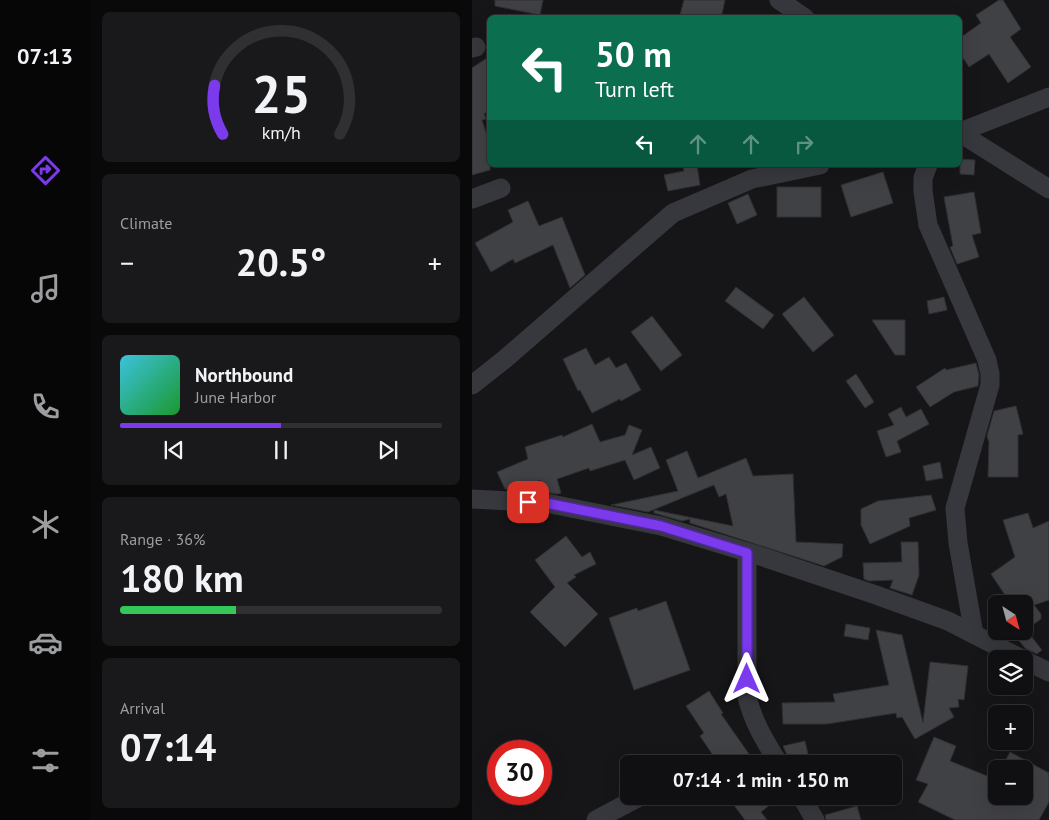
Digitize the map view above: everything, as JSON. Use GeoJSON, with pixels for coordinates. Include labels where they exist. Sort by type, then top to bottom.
{"type":"FeatureCollection","features":[{"type":"Feature","properties":{"kind":"street"},"geometry":{"type":"LineString","coordinates":[[778,0],[801,15]]}},
{"type":"Feature","properties":{"kind":"street"},"geometry":{"type":"LineString","coordinates":[[962,131],[1048,97]]}},
{"type":"Feature","properties":{"kind":"street"},"geometry":{"type":"LineString","coordinates":[[962,133],[1048,189]]}},
{"type":"Feature","properties":{"kind":"street"},"geometry":{"type":"LineString","coordinates":[[472,385],[505,359],[673,213],[752,179],[810,167]]}},
{"type":"Feature","properties":{"kind":"street"},"geometry":{"type":"LineString","coordinates":[[927,167],[922,191],[928,225],[987,360],[990,374],[990,385],[955,508],[958,543],[974,634]]}},
{"type":"Feature","properties":{"kind":"street"},"geometry":{"type":"LineString","coordinates":[[472,199],[501,188]]}},
{"type":"Feature","properties":{"kind":"street"},"geometry":{"type":"LineString","coordinates":[[472,499],[546,503],[661,526],[876,595],[948,621],[1005,650]]}},
{"type":"Feature","properties":{"kind":"street"},"geometry":{"type":"LineString","coordinates":[[747,553],[747,697],[752,716],[760,734],[773,755]]}},
{"type":"Feature","properties":{"kind":"street"},"geometry":{"type":"LineString","coordinates":[[1033,664],[1048,672]]}},
{"type":"Feature","properties":{"kind":"street"},"geometry":{"type":"LineString","coordinates":[[596,820],[624,805]]}},
{"type":"Feature","properties":{"kind":"street"},"geometry":{"type":"LineString","coordinates":[[807,805],[816,820]]}},
{"type":"Feature","properties":{"kind":"building"},"geometry":{"type":"Polygon","coordinates":[[[495,0],[543,0],[540,15],[495,6],[495,0]]]}},
{"type":"Feature","properties":{"kind":"building"},"geometry":{"type":"Polygon","coordinates":[[[684,0],[725,0],[722,15],[680,15],[684,0]]]}},
{"type":"Feature","properties":{"kind":"building"},"geometry":{"type":"Polygon","coordinates":[[[999,0],[1003,0],[1021,29],[1010,37],[1031,67],[1008,83],[989,54],[969,67],[962,56],[962,37],[981,23],[976,15],[999,0]]]}},
{"type":"Feature","properties":{"kind":"building"},"geometry":{"type":"Polygon","coordinates":[[[487,58],[487,112],[484,114],[486,119],[482,120],[487,136],[487,167],[490,167],[490,170],[472,175],[472,68],[487,58]]]}},
{"type":"Feature","properties":{"kind":"building"},"geometry":{"type":"Polygon","coordinates":[[[962,159],[975,160],[974,175],[960,174],[962,159]]]}},
{"type":"Feature","properties":{"kind":"building"},"geometry":{"type":"Polygon","coordinates":[[[683,167],[697,167],[700,185],[668,191],[664,175],[684,171],[683,167]]]}},
{"type":"Feature","properties":{"kind":"building"},"geometry":{"type":"Polygon","coordinates":[[[883,172],[893,203],[851,217],[841,185],[883,172]]]}},
{"type":"Feature","properties":{"kind":"building"},"geometry":{"type":"Polygon","coordinates":[[[777,187],[821,187],[821,217],[777,217],[777,187]]]}},
{"type":"Feature","properties":{"kind":"building"},"geometry":{"type":"Polygon","coordinates":[[[974,192],[981,233],[972,235],[979,257],[957,264],[950,247],[953,246],[944,197],[974,192]]]}},
{"type":"Feature","properties":{"kind":"building"},"geometry":{"type":"Polygon","coordinates":[[[748,194],[757,215],[737,224],[728,203],[748,194]]]}},
{"type":"Feature","properties":{"kind":"building"},"geometry":{"type":"Polygon","coordinates":[[[528,201],[539,226],[562,217],[585,275],[570,288],[553,245],[515,263],[513,259],[491,272],[475,243],[513,222],[508,210],[528,201]]]}},
{"type":"Feature","properties":{"kind":"building"},"geometry":{"type":"Polygon","coordinates":[[[736,287],[774,315],[763,329],[725,301],[736,287]]]}},
{"type":"Feature","properties":{"kind":"building"},"geometry":{"type":"Polygon","coordinates":[[[804,297],[834,335],[813,352],[782,314],[804,297]]]}},
{"type":"Feature","properties":{"kind":"building"},"geometry":{"type":"Polygon","coordinates":[[[944,297],[947,310],[929,314],[927,301],[944,297]]]}},
{"type":"Feature","properties":{"kind":"building"},"geometry":{"type":"Polygon","coordinates":[[[652,316],[682,355],[661,371],[631,332],[652,316]]]}},
{"type":"Feature","properties":{"kind":"building"},"geometry":{"type":"Polygon","coordinates":[[[872,320],[905,320],[905,355],[895,355],[872,320]]]}},
{"type":"Feature","properties":{"kind":"building"},"geometry":{"type":"Polygon","coordinates":[[[586,348],[595,365],[609,357],[616,368],[626,363],[641,390],[592,413],[580,390],[578,391],[563,359],[586,348]]]}},
{"type":"Feature","properties":{"kind":"building"},"geometry":{"type":"Polygon","coordinates":[[[976,363],[979,375],[978,386],[954,392],[930,407],[916,387],[945,368],[946,370],[976,363]]]}},
{"type":"Feature","properties":{"kind":"building"},"geometry":{"type":"Polygon","coordinates":[[[856,374],[874,402],[865,408],[846,381],[856,374]]]}},
{"type":"Feature","properties":{"kind":"building"},"geometry":{"type":"Polygon","coordinates":[[[1016,406],[1023,434],[1018,435],[1018,477],[988,477],[989,442],[987,436],[994,411],[1016,406]]]}},
{"type":"Feature","properties":{"kind":"building"},"geometry":{"type":"Polygon","coordinates":[[[901,407],[906,417],[921,409],[929,424],[897,441],[901,452],[886,457],[877,431],[894,425],[888,414],[901,407]]]}},
{"type":"Feature","properties":{"kind":"building"},"geometry":{"type":"Polygon","coordinates":[[[592,424],[600,442],[625,435],[629,425],[642,430],[632,455],[651,447],[660,468],[634,480],[625,460],[590,471],[589,468],[557,479],[561,493],[557,494],[543,492],[540,480],[515,490],[505,489],[497,472],[528,459],[525,447],[562,435],[563,437],[592,424]]]}},
{"type":"Feature","properties":{"kind":"building"},"geometry":{"type":"Polygon","coordinates":[[[687,451],[698,478],[746,458],[753,476],[793,474],[796,542],[843,544],[842,557],[824,566],[690,523],[690,519],[682,521],[654,513],[654,510],[733,526],[726,494],[719,497],[714,485],[648,512],[611,505],[678,491],[666,460],[687,451]]]}},
{"type":"Feature","properties":{"kind":"building"},"geometry":{"type":"Polygon","coordinates":[[[940,462],[943,478],[926,481],[923,466],[940,462]]]}},
{"type":"Feature","properties":{"kind":"building"},"geometry":{"type":"Polygon","coordinates":[[[931,495],[936,510],[909,518],[910,526],[870,544],[861,525],[861,509],[878,501],[931,495]]]}},
{"type":"Feature","properties":{"kind":"building"},"geometry":{"type":"Polygon","coordinates":[[[1028,513],[1033,528],[1049,521],[1049,600],[1034,605],[1041,614],[1041,619],[1033,625],[1033,595],[1005,595],[991,574],[1015,557],[1003,520],[1028,513]]]}},
{"type":"Feature","properties":{"kind":"building"},"geometry":{"type":"Polygon","coordinates":[[[566,536],[582,557],[590,552],[596,564],[574,575],[576,577],[567,583],[598,614],[565,647],[530,612],[555,587],[535,560],[566,536]]]}},
{"type":"Feature","properties":{"kind":"building"},"geometry":{"type":"Polygon","coordinates":[[[901,542],[918,542],[919,575],[912,595],[890,588],[893,580],[869,581],[864,579],[863,563],[902,562],[901,542]]]}},
{"type":"Feature","properties":{"kind":"building"},"geometry":{"type":"Polygon","coordinates":[[[666,601],[690,670],[634,690],[609,618],[637,608],[638,611],[666,601]]]}},
{"type":"Feature","properties":{"kind":"building"},"geometry":{"type":"Polygon","coordinates":[[[846,624],[870,628],[868,640],[844,636],[846,624]]]}},
{"type":"Feature","properties":{"kind":"building"},"geometry":{"type":"Polygon","coordinates":[[[876,630],[902,635],[923,723],[930,662],[968,666],[964,700],[958,699],[959,707],[949,708],[954,717],[915,739],[902,717],[897,718],[896,713],[827,724],[783,724],[782,703],[835,702],[833,694],[889,685],[876,630]]]}},
{"type":"Feature","properties":{"kind":"building"},"geometry":{"type":"Polygon","coordinates":[[[1033,639],[1042,650],[1037,654],[1033,650],[1025,648],[1018,640],[1033,639]]]}},
{"type":"Feature","properties":{"kind":"building"},"geometry":{"type":"Polygon","coordinates":[[[709,691],[723,713],[721,714],[750,755],[713,755],[700,736],[704,733],[686,706],[709,691]]]}},
{"type":"Feature","properties":{"kind":"building"},"geometry":{"type":"Polygon","coordinates":[[[934,737],[956,746],[950,761],[988,776],[988,805],[1033,805],[1033,764],[1049,773],[1049,802],[1039,820],[955,820],[918,802],[928,784],[916,780],[934,737]]]}},
{"type":"Feature","properties":{"kind":"building"},"geometry":{"type":"Polygon","coordinates":[[[805,741],[808,754],[787,755],[783,746],[805,741]]]}},
{"type":"Feature","properties":{"kind":"building"},"geometry":{"type":"Polygon","coordinates":[[[1010,752],[1025,760],[1006,760],[1010,752]]]}},
{"type":"Feature","properties":{"kind":"building"},"geometry":{"type":"Polygon","coordinates":[[[734,805],[770,805],[761,812],[767,820],[745,820],[734,805]]]}},
{"type":"Feature","properties":{"kind":"building"},"geometry":{"type":"Polygon","coordinates":[[[857,806],[861,820],[826,820],[825,815],[857,806]]]}},
{"type":"Feature","properties":{"kind":"route"},"geometry":{"type":"LineString","coordinates":[[528,502],[546,503],[661,526],[747,553],[747,679]]}}]}
